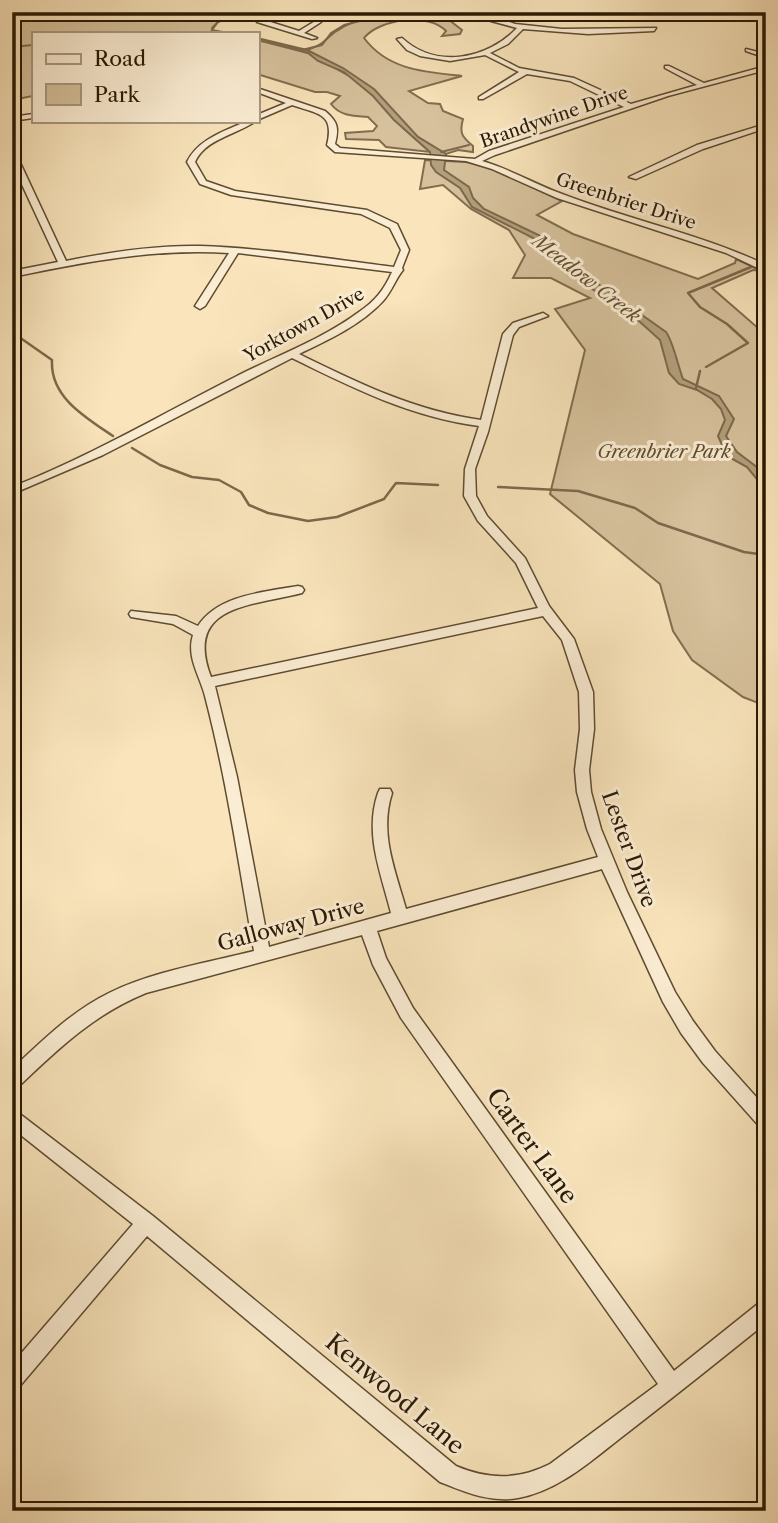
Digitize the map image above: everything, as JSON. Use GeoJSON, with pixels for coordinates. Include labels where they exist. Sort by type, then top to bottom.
{"type":"FeatureCollection","features":[{"type":"Feature","properties":{"kind":"street"},"geometry":{"type":"LineString","coordinates":[[270,12],[259,21],[314,38]]}},
{"type":"Feature","properties":{"kind":"street"},"geometry":{"type":"LineString","coordinates":[[351,12],[368,15]]}},
{"type":"Feature","properties":{"kind":"street"},"geometry":{"type":"LineString","coordinates":[[477,12],[494,21],[520,28],[654,29]]}},
{"type":"Feature","properties":{"kind":"street"},"geometry":{"type":"LineString","coordinates":[[752,20],[766,19]]}},
{"type":"Feature","properties":{"kind":"street"},"geometry":{"type":"LineString","coordinates":[[300,33],[319,21]]}},
{"type":"Feature","properties":{"kind":"street"},"geometry":{"type":"LineString","coordinates":[[400,39],[414,51],[432,57],[463,58],[485,53],[505,44],[520,28]]}},
{"type":"Feature","properties":{"kind":"street"},"geometry":{"type":"LineString","coordinates":[[748,50],[766,57]]}},
{"type":"Feature","properties":{"kind":"street"},"geometry":{"type":"LineString","coordinates":[[485,53],[509,67],[525,72],[572,79],[631,107]]}},
{"type":"Feature","properties":{"kind":"street"},"geometry":{"type":"LineString","coordinates":[[667,67],[703,85]]}},
{"type":"Feature","properties":{"kind":"street","name":"Brandywine Drive"},"geometry":{"type":"LineString","coordinates":[[259,91],[322,113],[331,120],[335,129],[331,143],[338,150],[477,161],[492,153],[631,107],[766,68]]}},
{"type":"Feature","properties":{"kind":"street"},"geometry":{"type":"LineString","coordinates":[[481,98],[525,72]]}},
{"type":"Feature","properties":{"kind":"street"},"geometry":{"type":"LineString","coordinates":[[259,117],[293,102]]}},
{"type":"Feature","properties":{"kind":"street"},"geometry":{"type":"LineString","coordinates":[[12,119],[32,116]]}},
{"type":"Feature","properties":{"kind":"street"},"geometry":{"type":"LineString","coordinates":[[12,274],[158,249],[234,252],[399,270],[405,255],[403,240],[394,228],[379,218],[335,205],[230,193],[206,185],[195,177],[191,163],[198,149],[250,122]]}},
{"type":"Feature","properties":{"kind":"street"},"geometry":{"type":"LineString","coordinates":[[633,177],[700,147],[766,127]]}},
{"type":"Feature","properties":{"kind":"street"},"geometry":{"type":"LineString","coordinates":[[12,154],[63,264]]}},
{"type":"Feature","properties":{"kind":"street","name":"Greenbrier Drive"},"geometry":{"type":"LineString","coordinates":[[477,161],[553,193],[766,269]]}},
{"type":"Feature","properties":{"kind":"street"},"geometry":{"type":"LineString","coordinates":[[200,306],[234,252]]}},
{"type":"Feature","properties":{"kind":"street"},"geometry":{"type":"LineString","coordinates":[[752,262],[766,257]]}},
{"type":"Feature","properties":{"kind":"street","name":"Yorktown Drive"},"geometry":{"type":"LineString","coordinates":[[12,491],[84,459],[290,353],[371,308],[389,290],[399,270]]}},
{"type":"Feature","properties":{"kind":"street","name":"Lester Drive"},"geometry":{"type":"LineString","coordinates":[[543,316],[516,325],[508,334],[485,424],[470,469],[470,496],[482,518],[521,561],[546,611],[568,639],[586,692],[587,720],[582,770],[584,792],[594,829],[669,997],[709,1057],[766,1121]]}},
{"type":"Feature","properties":{"kind":"street"},"geometry":{"type":"LineString","coordinates":[[290,353],[386,401],[433,415],[485,424]]}},
{"type":"Feature","properties":{"kind":"street"},"geometry":{"type":"LineString","coordinates":[[263,956],[225,751],[209,682],[197,650],[200,633],[215,617],[236,605],[298,590]]}},
{"type":"Feature","properties":{"kind":"street"},"geometry":{"type":"LineString","coordinates":[[209,682],[546,611]]}},
{"type":"Feature","properties":{"kind":"street"},"geometry":{"type":"LineString","coordinates":[[135,614],[176,620],[200,633]]}},
{"type":"Feature","properties":{"kind":"street"},"geometry":{"type":"LineString","coordinates":[[386,793],[380,804],[377,827],[400,916]]}},
{"type":"Feature","properties":{"kind":"street","name":"Galloway Drive"},"geometry":{"type":"LineString","coordinates":[[12,1081],[64,1032],[115,998],[161,981],[263,956],[607,861]]}},
{"type":"Feature","properties":{"kind":"street","name":"Carter Lane"},"geometry":{"type":"LineString","coordinates":[[367,926],[390,984],[407,1013],[671,1386]]}},
{"type":"Feature","properties":{"kind":"street","name":"Kenwood Lane"},"geometry":{"type":"LineString","coordinates":[[12,1117],[146,1223],[448,1474],[469,1484],[497,1489],[516,1488],[538,1483],[558,1472],[766,1310]]}},
{"type":"Feature","properties":{"kind":"street"},"geometry":{"type":"LineString","coordinates":[[12,1380],[146,1223]]}},
{"type":"Feature","properties":{"kind":"green space"},"geometry":{"type":"Polygon","coordinates":[[[54,12],[234,12],[234,16],[218,22],[212,30],[223,32],[32,32],[32,96],[12,100],[12,19],[54,12]]]}},
{"type":"Feature","properties":{"kind":"green space"},"geometry":{"type":"Polygon","coordinates":[[[396,12],[437,12],[439,17],[449,20],[462,30],[460,34],[442,36],[446,31],[438,25],[428,21],[404,20],[381,26],[364,38],[384,57],[408,68],[462,76],[409,91],[428,103],[440,104],[443,111],[463,119],[462,134],[473,146],[473,152],[458,150],[446,154],[402,127],[430,152],[386,147],[379,140],[346,139],[345,133],[373,131],[377,126],[368,117],[347,115],[338,111],[331,104],[340,96],[315,92],[259,75],[259,41],[308,53],[349,76],[307,50],[319,45],[337,30],[362,19],[396,12]]]}},
{"type":"Feature","properties":{"kind":"green space","name":"Greenbrier Park"},"geometry":{"type":"Polygon","coordinates":[[[425,160],[466,162],[487,167],[562,201],[537,215],[573,234],[698,279],[735,263],[736,259],[762,271],[753,270],[712,288],[766,335],[766,706],[743,697],[692,660],[673,631],[660,584],[550,494],[585,350],[555,309],[590,298],[551,278],[513,278],[525,255],[509,230],[471,209],[443,185],[420,189],[425,160]]]}},
{"type":"Feature","properties":{"kind":"water","name":"Meadow Creek"},"geometry":{"type":"Polygon","coordinates":[[[259,38],[307,50],[343,68],[374,89],[418,137],[446,154],[444,170],[469,187],[473,198],[484,209],[553,242],[567,262],[666,332],[683,379],[719,396],[734,419],[726,436],[737,452],[766,474],[766,550],[757,530],[763,494],[761,484],[747,467],[727,456],[718,436],[725,420],[721,409],[712,399],[697,390],[679,384],[669,373],[660,340],[640,322],[575,277],[545,244],[472,207],[460,188],[436,172],[431,165],[430,152],[394,120],[373,96],[344,72],[318,61],[308,53],[259,38]]]}},
{"type":"Feature","properties":{"kind":"waterway"},"geometry":{"type":"LineString","coordinates":[[212,28],[228,12]]}},
{"type":"Feature","properties":{"kind":"waterway"},"geometry":{"type":"LineString","coordinates":[[302,50],[322,45],[331,33],[344,25],[395,12]]}},
{"type":"Feature","properties":{"kind":"waterway"},"geometry":{"type":"LineString","coordinates":[[12,47],[32,45]]}},
{"type":"Feature","properties":{"kind":"waterway"},"geometry":{"type":"LineString","coordinates":[[441,152],[469,145]]}},
{"type":"Feature","properties":{"kind":"waterway"},"geometry":{"type":"LineString","coordinates":[[706,367],[748,343],[727,324],[700,307],[688,293],[751,267]]}},
{"type":"Feature","properties":{"kind":"waterway"},"geometry":{"type":"LineString","coordinates":[[19,337],[52,360],[57,385],[71,405],[113,436]]}},
{"type":"Feature","properties":{"kind":"waterway"},"geometry":{"type":"LineString","coordinates":[[696,388],[700,371]]}},
{"type":"Feature","properties":{"kind":"waterway"},"geometry":{"type":"LineString","coordinates":[[132,448],[160,465],[192,477],[219,480],[241,492],[249,505],[268,513],[308,521],[337,517],[384,499],[396,483],[438,485]]}},
{"type":"Feature","properties":{"kind":"waterway"},"geometry":{"type":"LineString","coordinates":[[498,487],[578,491],[635,508],[658,523],[744,552],[766,555]]}}]}
